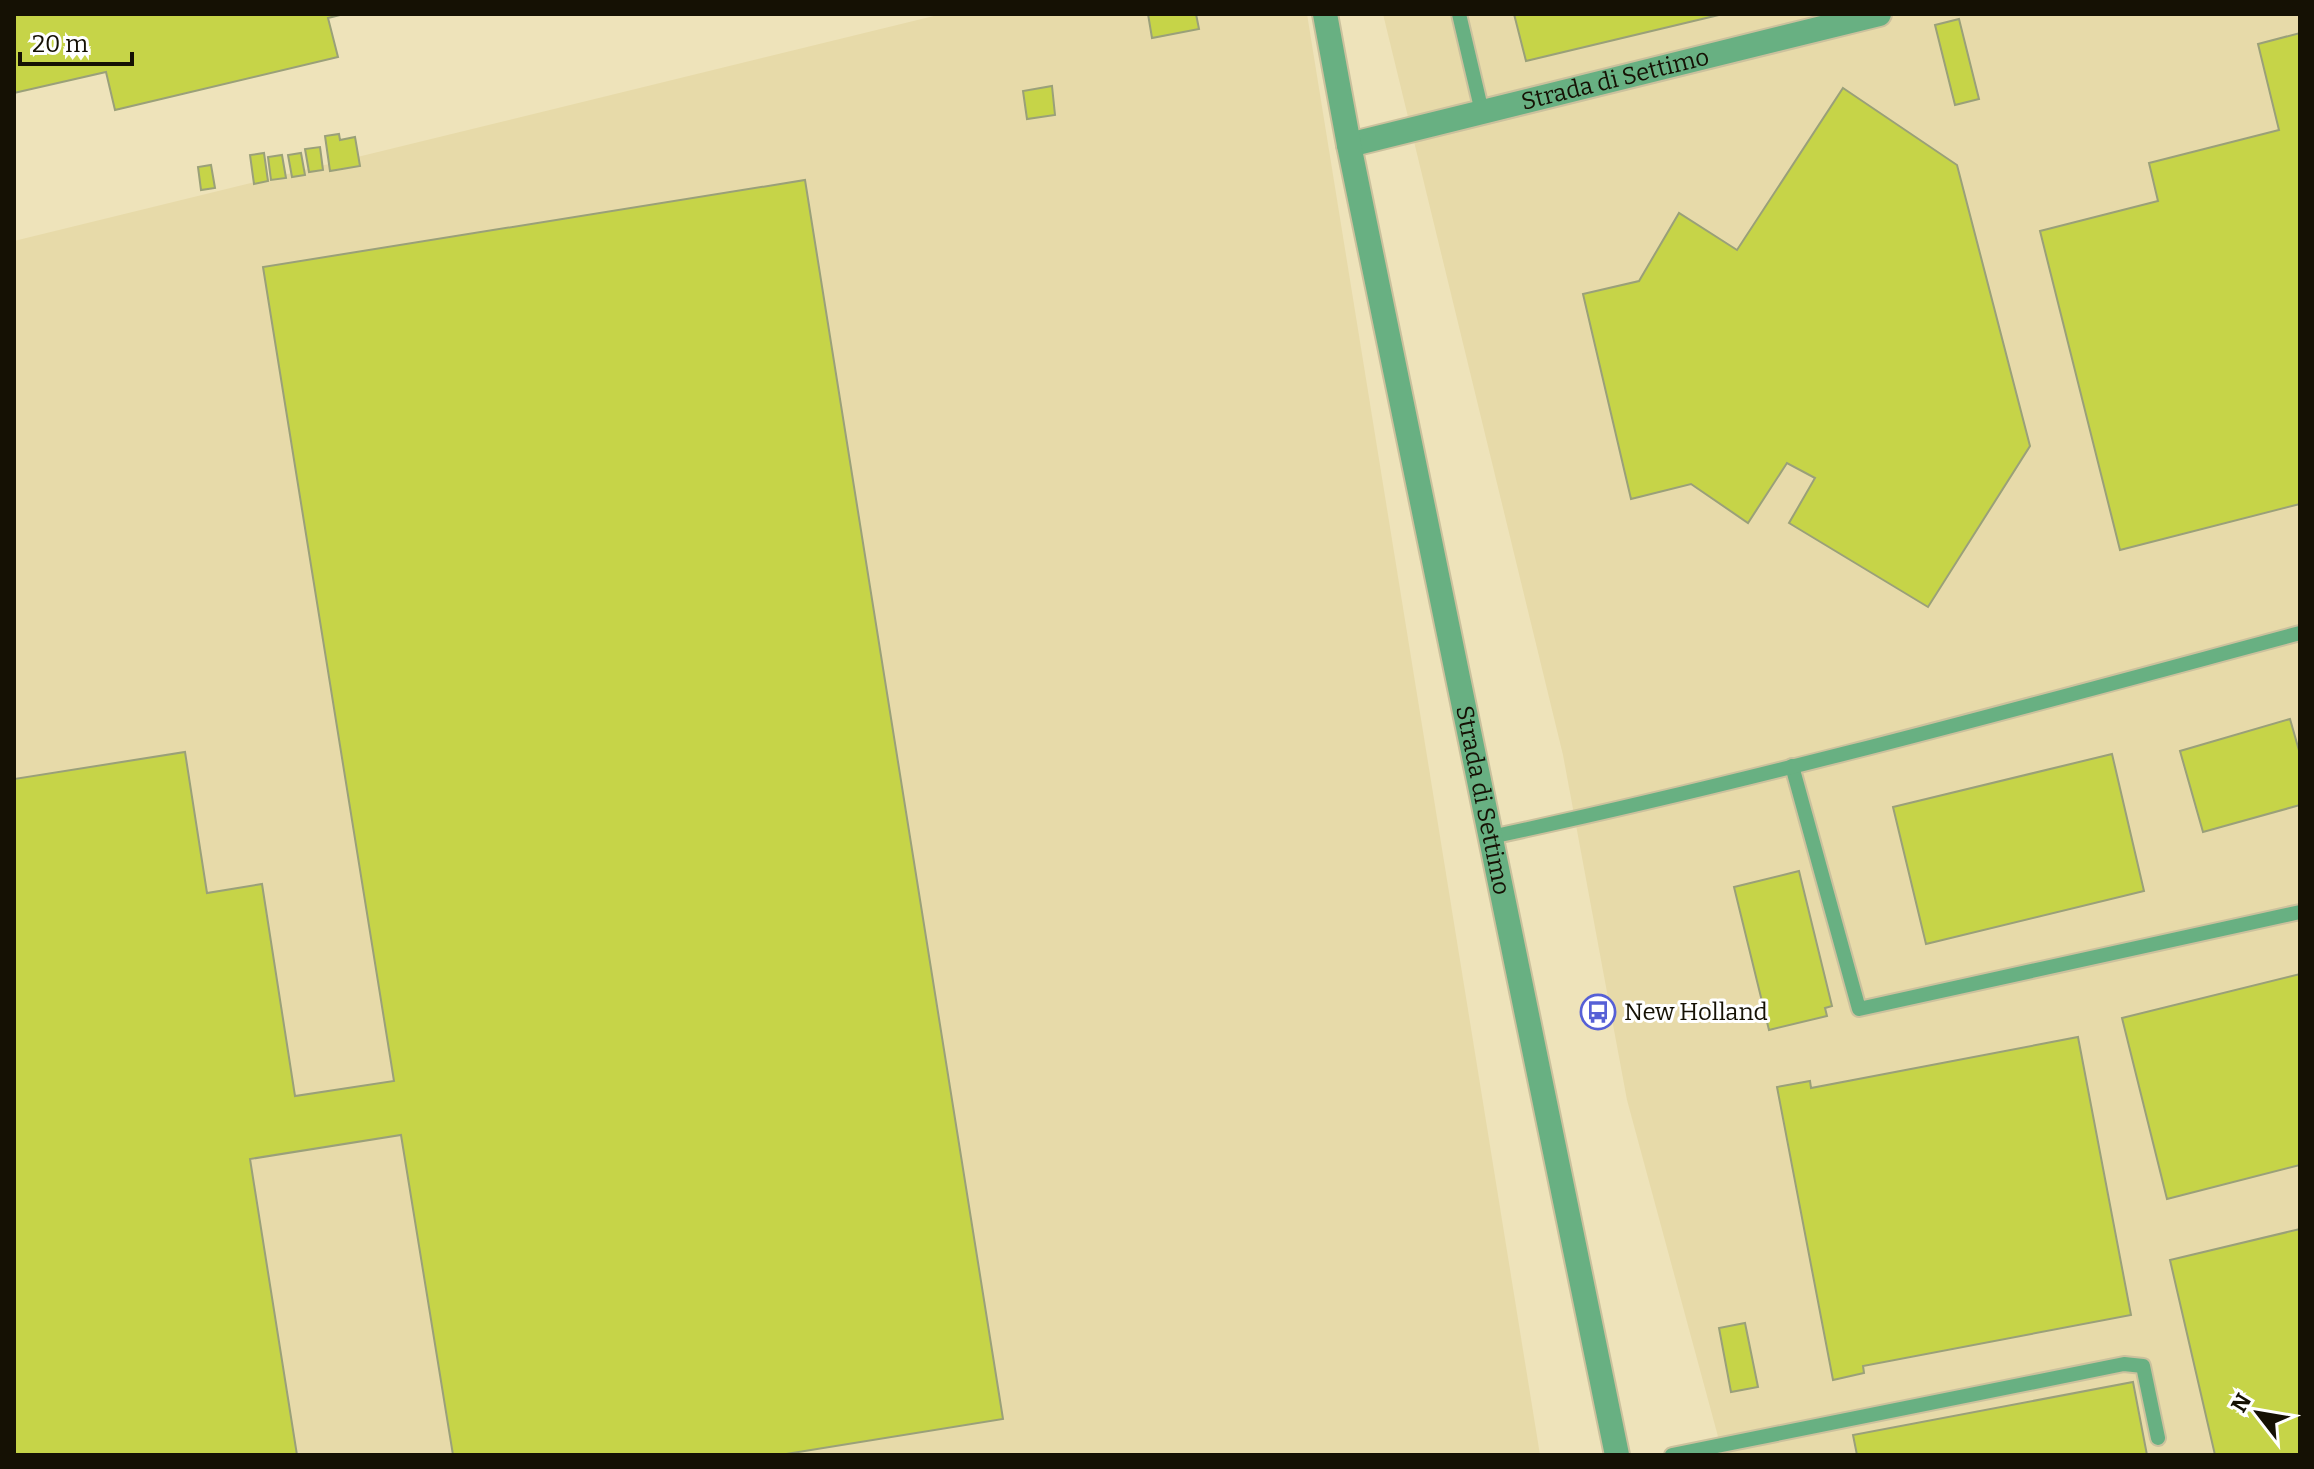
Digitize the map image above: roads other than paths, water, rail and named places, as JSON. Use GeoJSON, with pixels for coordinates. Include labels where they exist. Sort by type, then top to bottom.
{"type":"FeatureCollection","features":[{"type":"Feature","properties":{"kind":"street","name":"Strada di Settimo"},"geometry":{"type":"LineString","coordinates":[[1325,14],[1349,145],[1617,1455]]}},
{"type":"Feature","properties":{"kind":"street","name":"Strada di Settimo"},"geometry":{"type":"LineString","coordinates":[[1349,145],[1879,14]]}},
{"type":"Feature","properties":{"kind":"lane"},"geometry":{"type":"LineString","coordinates":[[1459,14],[1482,112]]}},
{"type":"Feature","properties":{"kind":"lane"},"geometry":{"type":"LineString","coordinates":[[1491,837],[1599,814],[1792,766],[2300,633]]}},
{"type":"Feature","properties":{"kind":"lane"},"geometry":{"type":"LineString","coordinates":[[1792,766],[1859,1009],[2300,912]]}},
{"type":"Feature","properties":{"kind":"lane"},"geometry":{"type":"LineString","coordinates":[[1672,1455],[2124,1364],[2143,1366],[2158,1438]]}},
{"type":"Feature","properties":{"kind":"place","name":"New Holland"},"geometry":{"type":"Point","coordinates":[1598,1012]}}]}
